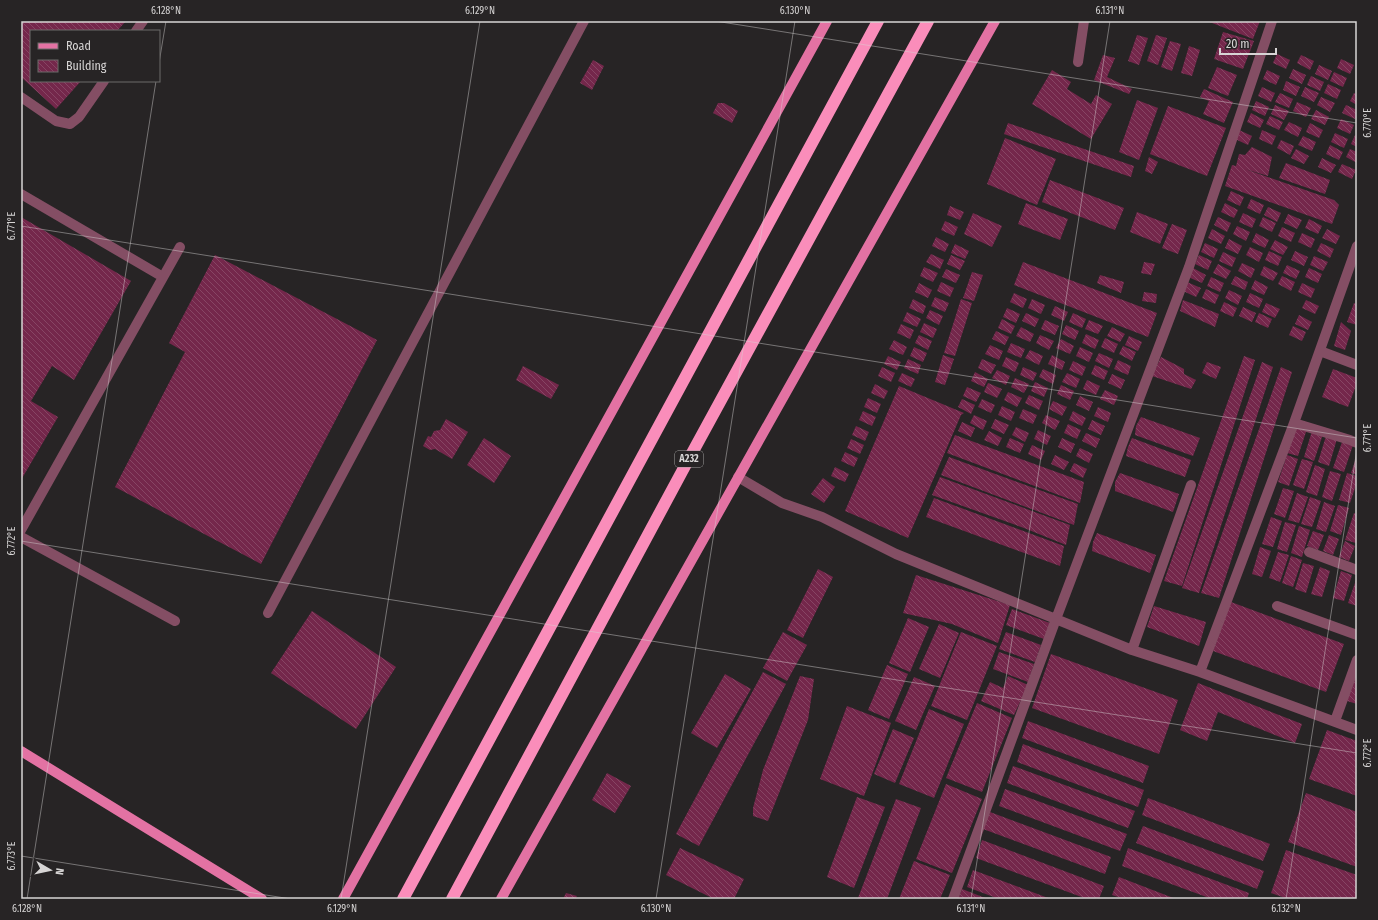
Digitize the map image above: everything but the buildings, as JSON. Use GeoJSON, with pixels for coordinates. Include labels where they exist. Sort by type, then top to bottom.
{"type":"FeatureCollection","features":[{"type":"Feature","properties":{"kind":"highway"},"geometry":{"type":"LineString","coordinates":[[403,899],[878,21]]}},
{"type":"Feature","properties":{"kind":"highway","name":"A232"},"geometry":{"type":"LineString","coordinates":[[452,899],[685,466],[928,21]]}},
{"type":"Feature","properties":{"kind":"main road"},"geometry":{"type":"LineString","coordinates":[[344,899],[827,21]]}},
{"type":"Feature","properties":{"kind":"main road"},"geometry":{"type":"LineString","coordinates":[[501,899],[995,21]]}},
{"type":"Feature","properties":{"kind":"main road"},"geometry":{"type":"LineString","coordinates":[[21,751],[262,899]]}},
{"type":"Feature","properties":{"kind":"street"},"geometry":{"type":"LineString","coordinates":[[137,30],[143,21]]}},
{"type":"Feature","properties":{"kind":"street"},"geometry":{"type":"LineString","coordinates":[[268,613],[584,21]]}},
{"type":"Feature","properties":{"kind":"street"},"geometry":{"type":"LineString","coordinates":[[1078,62],[1084,21]]}},
{"type":"Feature","properties":{"kind":"street"},"geometry":{"type":"LineString","coordinates":[[953,899],[1056,619],[1189,267],[1272,21]]}},
{"type":"Feature","properties":{"kind":"street"},"geometry":{"type":"LineString","coordinates":[[21,97],[56,121],[70,124],[79,117],[103,82]]}},
{"type":"Feature","properties":{"kind":"street"},"geometry":{"type":"LineString","coordinates":[[21,194],[163,277]]}},
{"type":"Feature","properties":{"kind":"street"},"geometry":{"type":"LineString","coordinates":[[1200,672],[1294,423],[1357,246]]}},
{"type":"Feature","properties":{"kind":"street"},"geometry":{"type":"LineString","coordinates":[[21,530],[180,247]]}},
{"type":"Feature","properties":{"kind":"street"},"geometry":{"type":"LineString","coordinates":[[1320,352],[1357,365]]}},
{"type":"Feature","properties":{"kind":"street"},"geometry":{"type":"LineString","coordinates":[[1294,423],[1357,443]]}},
{"type":"Feature","properties":{"kind":"street"},"geometry":{"type":"LineString","coordinates":[[738,477],[782,503],[822,518],[896,554],[1132,650],[1200,672],[1357,730]]}},
{"type":"Feature","properties":{"kind":"street"},"geometry":{"type":"LineString","coordinates":[[1132,650],[1191,486]]}},
{"type":"Feature","properties":{"kind":"street"},"geometry":{"type":"LineString","coordinates":[[21,537],[175,621]]}},
{"type":"Feature","properties":{"kind":"street"},"geometry":{"type":"LineString","coordinates":[[1310,552],[1357,570]]}},
{"type":"Feature","properties":{"kind":"street"},"geometry":{"type":"LineString","coordinates":[[1277,606],[1357,635]]}},
{"type":"Feature","properties":{"kind":"street"},"geometry":{"type":"LineString","coordinates":[[1335,721],[1357,660]]}}]}
